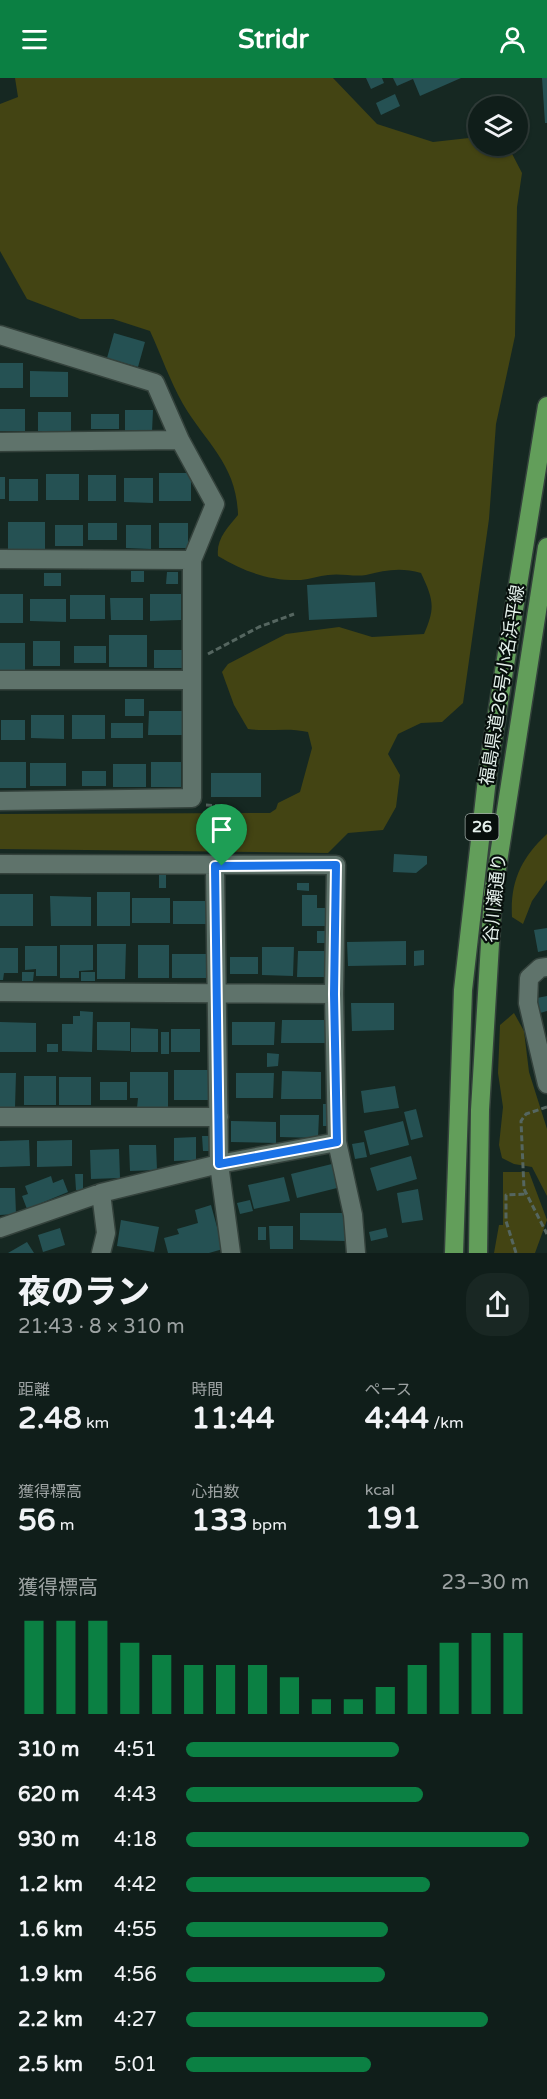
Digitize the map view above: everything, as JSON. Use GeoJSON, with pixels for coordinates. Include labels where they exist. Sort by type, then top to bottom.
{"type":"FeatureCollection","features":[{"type":"Feature","properties":{"kind":"main road","name":"福島県道26号小名浜平線"},"geometry":{"type":"LineString","coordinates":[[454,1253],[463,990],[488,770],[547,406]]}},
{"type":"Feature","properties":{"kind":"main road","name":"谷川瀬通り"},"geometry":{"type":"LineString","coordinates":[[478,1253],[480,1110],[493,894],[547,547]]}},
{"type":"Feature","properties":{"kind":"street"},"geometry":{"type":"LineString","coordinates":[[0,335],[154,383],[180,440],[214,504],[192,560],[192,798],[0,801]]}},
{"type":"Feature","properties":{"kind":"street"},"geometry":{"type":"LineString","coordinates":[[0,442],[180,440]]}},
{"type":"Feature","properties":{"kind":"street"},"geometry":{"type":"LineString","coordinates":[[0,559],[192,560]]}},
{"type":"Feature","properties":{"kind":"street"},"geometry":{"type":"LineString","coordinates":[[0,680],[191,672]]}},
{"type":"Feature","properties":{"kind":"street"},"geometry":{"type":"LineString","coordinates":[[0,864],[336,865],[334,994],[337,1142],[353,1215],[356,1253]]}},
{"type":"Feature","properties":{"kind":"street"},"geometry":{"type":"LineString","coordinates":[[218,866],[219,1164],[231,1253]]}},
{"type":"Feature","properties":{"kind":"street"},"geometry":{"type":"LineString","coordinates":[[547,967],[540,968],[529,978],[527,994],[547,1084]]}},
{"type":"Feature","properties":{"kind":"street"},"geometry":{"type":"LineString","coordinates":[[0,992],[334,994]]}},
{"type":"Feature","properties":{"kind":"street"},"geometry":{"type":"LineString","coordinates":[[0,1117],[219,1117]]}},
{"type":"Feature","properties":{"kind":"street"},"geometry":{"type":"LineString","coordinates":[[0,1228],[101,1193],[219,1164],[337,1142]]}},
{"type":"Feature","properties":{"kind":"street"},"geometry":{"type":"LineString","coordinates":[[101,1193],[106,1233],[101,1253]]}},
{"type":"Feature","properties":{"kind":"path"},"geometry":{"type":"LineString","coordinates":[[191,672],[259,627],[294,614]]}},
{"type":"Feature","properties":{"kind":"path"},"geometry":{"type":"LineString","coordinates":[[192,798],[200,806],[222,806],[218,866]]}},
{"type":"Feature","properties":{"kind":"path"},"geometry":{"type":"LineString","coordinates":[[547,1107],[526,1114],[521,1121],[524,1190],[547,1234]]}},
{"type":"Feature","properties":{"kind":"path"},"geometry":{"type":"LineString","coordinates":[[516,1253],[506,1221],[506,1195],[526,1194]]}},
{"type":"Feature","properties":{"kind":"shaded area"},"geometry":{"type":"Polygon","coordinates":[[[15,78],[333,78],[377,124],[433,142],[468,138],[468,156],[513,156],[522,173],[517,207],[515,336],[496,424],[489,519],[463,703],[442,722],[421,723],[398,734],[388,754],[400,775],[396,807],[383,830],[348,833],[328,853],[0,849],[0,814],[270,813],[276,809],[278,803],[300,792],[312,748],[308,732],[248,729],[234,705],[222,672],[228,664],[286,634],[339,627],[372,637],[424,634],[432,603],[421,573],[393,570],[361,575],[325,575],[289,580],[258,574],[238,567],[218,556],[221,539],[238,515],[232,482],[219,455],[183,404],[150,331],[113,319],[80,319],[27,299],[0,251],[0,104],[18,97],[15,78]]]}},
{"type":"Feature","properties":{"kind":"shaded area"},"geometry":{"type":"Polygon","coordinates":[[[547,834],[547,880],[532,901],[523,924],[512,917],[515,882],[530,852],[547,834]]]}},
{"type":"Feature","properties":{"kind":"shaded area"},"geometry":{"type":"Polygon","coordinates":[[[514,1013],[524,1031],[529,1072],[547,1129],[547,1196],[532,1167],[514,1164],[502,1158],[499,1145],[503,1107],[498,1073],[500,1025],[514,1013]]]}},
{"type":"Feature","properties":{"kind":"shaded area"},"geometry":{"type":"Polygon","coordinates":[[[503,1172],[529,1172],[547,1220],[535,1253],[494,1253],[499,1225],[503,1225],[503,1172]]]}},
{"type":"Feature","properties":{"kind":"building"},"geometry":{"type":"Polygon","coordinates":[[[366,78],[382,78],[384,83],[371,89],[366,78]]]}},
{"type":"Feature","properties":{"kind":"building"},"geometry":{"type":"Polygon","coordinates":[[[393,78],[461,78],[420,96],[413,79],[397,86],[393,78]]]}},
{"type":"Feature","properties":{"kind":"building"},"geometry":{"type":"Polygon","coordinates":[[[542,78],[547,78],[547,123],[545,123],[542,78]]]}},
{"type":"Feature","properties":{"kind":"building"},"geometry":{"type":"Polygon","coordinates":[[[395,94],[400,106],[381,115],[376,103],[395,94]]]}},
{"type":"Feature","properties":{"kind":"building"},"geometry":{"type":"Polygon","coordinates":[[[114,333],[145,342],[138,367],[107,358],[114,333]]]}},
{"type":"Feature","properties":{"kind":"building"},"geometry":{"type":"Polygon","coordinates":[[[0,363],[23,363],[23,388],[0,388],[0,363]]]}},
{"type":"Feature","properties":{"kind":"building"},"geometry":{"type":"Polygon","coordinates":[[[30,371],[68,372],[68,397],[30,397],[30,371]]]}},
{"type":"Feature","properties":{"kind":"building"},"geometry":{"type":"Polygon","coordinates":[[[0,409],[25,409],[25,431],[0,431],[0,409]]]}},
{"type":"Feature","properties":{"kind":"building"},"geometry":{"type":"Polygon","coordinates":[[[125,410],[153,410],[152,432],[125,432],[125,410]]]}},
{"type":"Feature","properties":{"kind":"building"},"geometry":{"type":"Polygon","coordinates":[[[38,412],[71,412],[71,431],[38,431],[38,412]]]}},
{"type":"Feature","properties":{"kind":"building"},"geometry":{"type":"Polygon","coordinates":[[[91,414],[119,414],[119,429],[91,429],[91,414]]]}},
{"type":"Feature","properties":{"kind":"building"},"geometry":{"type":"Polygon","coordinates":[[[159,473],[191,473],[191,501],[159,501],[159,473]]]}},
{"type":"Feature","properties":{"kind":"building"},"geometry":{"type":"Polygon","coordinates":[[[46,474],[79,474],[79,500],[46,500],[46,474]]]}},
{"type":"Feature","properties":{"kind":"building"},"geometry":{"type":"Polygon","coordinates":[[[88,475],[116,475],[116,501],[88,501],[88,475]]]}},
{"type":"Feature","properties":{"kind":"building"},"geometry":{"type":"Polygon","coordinates":[[[0,477],[5,477],[5,499],[0,499],[0,477]]]}},
{"type":"Feature","properties":{"kind":"building"},"geometry":{"type":"Polygon","coordinates":[[[124,478],[153,478],[153,503],[124,502],[124,478]]]}},
{"type":"Feature","properties":{"kind":"building"},"geometry":{"type":"Polygon","coordinates":[[[9,479],[38,479],[38,501],[9,501],[9,479]]]}},
{"type":"Feature","properties":{"kind":"building"},"geometry":{"type":"Polygon","coordinates":[[[8,522],[45,522],[45,549],[8,549],[8,522]]]}},
{"type":"Feature","properties":{"kind":"building"},"geometry":{"type":"Polygon","coordinates":[[[88,523],[117,523],[117,540],[88,540],[88,523]]]}},
{"type":"Feature","properties":{"kind":"building"},"geometry":{"type":"Polygon","coordinates":[[[159,523],[188,523],[188,548],[159,548],[159,523]]]}},
{"type":"Feature","properties":{"kind":"building"},"geometry":{"type":"Polygon","coordinates":[[[55,525],[83,525],[83,546],[55,546],[55,525]]]}},
{"type":"Feature","properties":{"kind":"building"},"geometry":{"type":"Polygon","coordinates":[[[126,525],[151,525],[151,549],[126,548],[126,525]]]}},
{"type":"Feature","properties":{"kind":"building"},"geometry":{"type":"Polygon","coordinates":[[[131,571],[144,571],[144,582],[131,582],[131,571]]]}},
{"type":"Feature","properties":{"kind":"building"},"geometry":{"type":"Polygon","coordinates":[[[167,572],[178,572],[178,584],[166,584],[167,572]]]}},
{"type":"Feature","properties":{"kind":"building"},"geometry":{"type":"Polygon","coordinates":[[[44,573],[61,573],[61,586],[44,586],[44,573]]]}},
{"type":"Feature","properties":{"kind":"building"},"geometry":{"type":"Polygon","coordinates":[[[375,582],[377,617],[309,620],[307,585],[375,582]]]}},
{"type":"Feature","properties":{"kind":"building"},"geometry":{"type":"Polygon","coordinates":[[[0,594],[23,594],[23,623],[0,623],[0,594]]]}},
{"type":"Feature","properties":{"kind":"building"},"geometry":{"type":"Polygon","coordinates":[[[150,594],[181,594],[181,620],[150,621],[150,594]]]}},
{"type":"Feature","properties":{"kind":"building"},"geometry":{"type":"Polygon","coordinates":[[[70,595],[105,595],[105,619],[70,619],[70,595]]]}},
{"type":"Feature","properties":{"kind":"building"},"geometry":{"type":"Polygon","coordinates":[[[110,598],[143,598],[143,620],[111,620],[110,598]]]}},
{"type":"Feature","properties":{"kind":"building"},"geometry":{"type":"Polygon","coordinates":[[[30,599],[66,599],[66,622],[30,621],[30,599]]]}},
{"type":"Feature","properties":{"kind":"building"},"geometry":{"type":"Polygon","coordinates":[[[109,635],[147,635],[147,667],[109,667],[109,635]]]}},
{"type":"Feature","properties":{"kind":"building"},"geometry":{"type":"Polygon","coordinates":[[[33,641],[60,641],[60,666],[33,666],[33,641]]]}},
{"type":"Feature","properties":{"kind":"building"},"geometry":{"type":"Polygon","coordinates":[[[0,643],[25,643],[25,670],[0,670],[0,643]]]}},
{"type":"Feature","properties":{"kind":"building"},"geometry":{"type":"Polygon","coordinates":[[[74,646],[106,646],[106,663],[74,663],[74,646]]]}},
{"type":"Feature","properties":{"kind":"building"},"geometry":{"type":"Polygon","coordinates":[[[154,650],[182,650],[182,668],[154,668],[154,650]]]}},
{"type":"Feature","properties":{"kind":"building"},"geometry":{"type":"Polygon","coordinates":[[[125,699],[144,699],[144,716],[125,716],[125,699]]]}},
{"type":"Feature","properties":{"kind":"building"},"geometry":{"type":"Polygon","coordinates":[[[149,711],[184,711],[184,735],[148,735],[149,711]]]}},
{"type":"Feature","properties":{"kind":"building"},"geometry":{"type":"Polygon","coordinates":[[[31,715],[64,715],[64,739],[31,738],[31,715]]]}},
{"type":"Feature","properties":{"kind":"building"},"geometry":{"type":"Polygon","coordinates":[[[72,715],[105,715],[105,739],[72,739],[72,715]]]}},
{"type":"Feature","properties":{"kind":"building"},"geometry":{"type":"Polygon","coordinates":[[[1,720],[25,720],[25,740],[1,740],[1,720]]]}},
{"type":"Feature","properties":{"kind":"building"},"geometry":{"type":"Polygon","coordinates":[[[111,723],[143,723],[143,738],[111,738],[111,723]]]}},
{"type":"Feature","properties":{"kind":"building"},"geometry":{"type":"Polygon","coordinates":[[[0,762],[26,762],[26,788],[0,788],[0,762]]]}},
{"type":"Feature","properties":{"kind":"building"},"geometry":{"type":"Polygon","coordinates":[[[151,762],[181,762],[181,787],[151,787],[151,762]]]}},
{"type":"Feature","properties":{"kind":"building"},"geometry":{"type":"Polygon","coordinates":[[[30,763],[66,763],[66,786],[30,786],[30,763]]]}},
{"type":"Feature","properties":{"kind":"building"},"geometry":{"type":"Polygon","coordinates":[[[113,764],[146,764],[146,787],[113,787],[113,764]]]}},
{"type":"Feature","properties":{"kind":"building"},"geometry":{"type":"Polygon","coordinates":[[[82,771],[106,771],[106,786],[82,786],[82,771]]]}},
{"type":"Feature","properties":{"kind":"building"},"geometry":{"type":"Polygon","coordinates":[[[211,773],[261,773],[261,797],[211,797],[211,773]]]}},
{"type":"Feature","properties":{"kind":"building"},"geometry":{"type":"Polygon","coordinates":[[[394,854],[427,856],[427,864],[416,873],[393,872],[394,854]]]}},
{"type":"Feature","properties":{"kind":"building"},"geometry":{"type":"Polygon","coordinates":[[[159,873],[166,873],[166,888],[159,888],[159,873]]]}},
{"type":"Feature","properties":{"kind":"building"},"geometry":{"type":"Polygon","coordinates":[[[297,883],[309,883],[309,891],[297,890],[297,883]]]}},
{"type":"Feature","properties":{"kind":"building"},"geometry":{"type":"Polygon","coordinates":[[[97,892],[130,892],[130,926],[97,926],[97,892]]]}},
{"type":"Feature","properties":{"kind":"building"},"geometry":{"type":"Polygon","coordinates":[[[0,894],[33,894],[33,926],[0,926],[0,894]]]}},
{"type":"Feature","properties":{"kind":"building"},"geometry":{"type":"Polygon","coordinates":[[[302,895],[317,895],[317,908],[327,908],[327,926],[302,926],[302,895]]]}},
{"type":"Feature","properties":{"kind":"building"},"geometry":{"type":"Polygon","coordinates":[[[50,896],[91,897],[91,926],[51,926],[50,896]]]}},
{"type":"Feature","properties":{"kind":"building"},"geometry":{"type":"Polygon","coordinates":[[[132,898],[170,898],[170,923],[132,923],[132,898]]]}},
{"type":"Feature","properties":{"kind":"building"},"geometry":{"type":"Polygon","coordinates":[[[173,901],[208,901],[209,924],[173,924],[173,901]]]}},
{"type":"Feature","properties":{"kind":"building"},"geometry":{"type":"Polygon","coordinates":[[[547,928],[547,950],[538,952],[534,930],[547,928]]]}},
{"type":"Feature","properties":{"kind":"building"},"geometry":{"type":"Polygon","coordinates":[[[317,931],[327,931],[327,943],[317,943],[317,931]]]}},
{"type":"Feature","properties":{"kind":"building"},"geometry":{"type":"Polygon","coordinates":[[[406,941],[406,965],[348,966],[347,942],[406,941]]]}},
{"type":"Feature","properties":{"kind":"building"},"geometry":{"type":"Polygon","coordinates":[[[97,944],[126,944],[125,979],[97,979],[97,944]]]}},
{"type":"Feature","properties":{"kind":"building"},"geometry":{"type":"Polygon","coordinates":[[[60,945],[93,945],[93,970],[79,971],[79,978],[60,978],[60,945]]]}},
{"type":"Feature","properties":{"kind":"building"},"geometry":{"type":"Polygon","coordinates":[[[138,945],[169,945],[169,978],[138,978],[138,945]]]}},
{"type":"Feature","properties":{"kind":"building"},"geometry":{"type":"Polygon","coordinates":[[[25,946],[57,946],[57,976],[36,976],[36,969],[25,970],[25,946]]]}},
{"type":"Feature","properties":{"kind":"building"},"geometry":{"type":"Polygon","coordinates":[[[262,947],[294,947],[293,976],[262,975],[262,947]]]}},
{"type":"Feature","properties":{"kind":"building"},"geometry":{"type":"Polygon","coordinates":[[[0,948],[18,948],[18,973],[4,973],[3,980],[0,980],[0,948]]]}},
{"type":"Feature","properties":{"kind":"building"},"geometry":{"type":"Polygon","coordinates":[[[424,950],[424,965],[414,966],[414,951],[424,950]]]}},
{"type":"Feature","properties":{"kind":"building"},"geometry":{"type":"Polygon","coordinates":[[[298,951],[327,951],[327,977],[297,977],[298,951]]]}},
{"type":"Feature","properties":{"kind":"building"},"geometry":{"type":"Polygon","coordinates":[[[172,954],[206,954],[206,978],[172,978],[172,954]]]}},
{"type":"Feature","properties":{"kind":"building"},"geometry":{"type":"Polygon","coordinates":[[[230,957],[258,957],[258,974],[230,974],[230,957]]]}},
{"type":"Feature","properties":{"kind":"building"},"geometry":{"type":"Polygon","coordinates":[[[22,972],[34,972],[33,981],[22,981],[22,972]]]}},
{"type":"Feature","properties":{"kind":"building"},"geometry":{"type":"Polygon","coordinates":[[[81,972],[95,972],[95,981],[81,981],[81,972]]]}},
{"type":"Feature","properties":{"kind":"building"},"geometry":{"type":"Polygon","coordinates":[[[547,996],[547,1011],[540,1013],[537,998],[547,996]]]}},
{"type":"Feature","properties":{"kind":"building"},"geometry":{"type":"Polygon","coordinates":[[[351,1003],[394,1003],[394,1030],[352,1031],[351,1003]]]}},
{"type":"Feature","properties":{"kind":"building"},"geometry":{"type":"Polygon","coordinates":[[[80,1011],[93,1012],[92,1052],[62,1051],[62,1024],[73,1024],[73,1016],[80,1016],[80,1011]]]}},
{"type":"Feature","properties":{"kind":"building"},"geometry":{"type":"Polygon","coordinates":[[[282,1020],[327,1020],[327,1043],[281,1043],[282,1020]]]}},
{"type":"Feature","properties":{"kind":"building"},"geometry":{"type":"Polygon","coordinates":[[[0,1022],[36,1023],[36,1052],[0,1052],[0,1022]]]}},
{"type":"Feature","properties":{"kind":"building"},"geometry":{"type":"Polygon","coordinates":[[[97,1022],[130,1022],[130,1051],[97,1050],[97,1022]]]}},
{"type":"Feature","properties":{"kind":"building"},"geometry":{"type":"Polygon","coordinates":[[[232,1022],[275,1022],[274,1045],[232,1045],[232,1022]]]}},
{"type":"Feature","properties":{"kind":"building"},"geometry":{"type":"Polygon","coordinates":[[[131,1028],[158,1029],[158,1052],[131,1052],[131,1028]]]}},
{"type":"Feature","properties":{"kind":"building"},"geometry":{"type":"Polygon","coordinates":[[[171,1029],[200,1029],[200,1052],[171,1052],[171,1029]]]}},
{"type":"Feature","properties":{"kind":"building"},"geometry":{"type":"Polygon","coordinates":[[[161,1032],[169,1032],[169,1054],[161,1054],[161,1032]]]}},
{"type":"Feature","properties":{"kind":"building"},"geometry":{"type":"Polygon","coordinates":[[[47,1044],[58,1044],[58,1052],[47,1052],[47,1044]]]}},
{"type":"Feature","properties":{"kind":"building"},"geometry":{"type":"Polygon","coordinates":[[[267,1053],[279,1054],[278,1066],[267,1067],[267,1053]]]}},
{"type":"Feature","properties":{"kind":"building"},"geometry":{"type":"Polygon","coordinates":[[[174,1070],[208,1070],[208,1100],[174,1100],[174,1070]]]}},
{"type":"Feature","properties":{"kind":"building"},"geometry":{"type":"Polygon","coordinates":[[[282,1071],[321,1072],[321,1099],[281,1099],[282,1071]]]}},
{"type":"Feature","properties":{"kind":"building"},"geometry":{"type":"Polygon","coordinates":[[[130,1072],[168,1072],[168,1108],[137,1108],[138,1098],[130,1098],[130,1072]]]}},
{"type":"Feature","properties":{"kind":"building"},"geometry":{"type":"Polygon","coordinates":[[[0,1073],[16,1073],[15,1108],[0,1108],[0,1073]]]}},
{"type":"Feature","properties":{"kind":"building"},"geometry":{"type":"Polygon","coordinates":[[[236,1073],[274,1073],[273,1098],[236,1098],[236,1073]]]}},
{"type":"Feature","properties":{"kind":"building"},"geometry":{"type":"Polygon","coordinates":[[[24,1076],[56,1076],[56,1105],[24,1105],[24,1076]]]}},
{"type":"Feature","properties":{"kind":"building"},"geometry":{"type":"Polygon","coordinates":[[[59,1077],[91,1077],[91,1105],[59,1105],[59,1077]]]}},
{"type":"Feature","properties":{"kind":"building"},"geometry":{"type":"Polygon","coordinates":[[[100,1082],[127,1082],[127,1100],[100,1100],[100,1082]]]}},
{"type":"Feature","properties":{"kind":"building"},"geometry":{"type":"Polygon","coordinates":[[[395,1086],[399,1108],[364,1113],[361,1091],[395,1086]]]}},
{"type":"Feature","properties":{"kind":"building"},"geometry":{"type":"Polygon","coordinates":[[[323,1104],[328,1104],[328,1126],[323,1126],[323,1104]]]}},
{"type":"Feature","properties":{"kind":"building"},"geometry":{"type":"Polygon","coordinates":[[[416,1109],[423,1137],[411,1140],[404,1112],[416,1109]]]}},
{"type":"Feature","properties":{"kind":"building"},"geometry":{"type":"Polygon","coordinates":[[[280,1115],[319,1115],[318,1138],[280,1137],[280,1115]]]}},
{"type":"Feature","properties":{"kind":"building"},"geometry":{"type":"Polygon","coordinates":[[[231,1121],[276,1122],[276,1143],[231,1142],[231,1121]]]}},
{"type":"Feature","properties":{"kind":"building"},"geometry":{"type":"Polygon","coordinates":[[[403,1121],[409,1145],[370,1155],[364,1131],[403,1121]]]}},
{"type":"Feature","properties":{"kind":"building"},"geometry":{"type":"Polygon","coordinates":[[[202,1136],[209,1136],[209,1151],[203,1151],[202,1136]]]}},
{"type":"Feature","properties":{"kind":"building"},"geometry":{"type":"Polygon","coordinates":[[[196,1137],[196,1160],[174,1161],[174,1138],[196,1137]]]}},
{"type":"Feature","properties":{"kind":"building"},"geometry":{"type":"Polygon","coordinates":[[[29,1140],[30,1166],[0,1167],[0,1141],[29,1140]]]}},
{"type":"Feature","properties":{"kind":"building"},"geometry":{"type":"Polygon","coordinates":[[[72,1140],[72,1166],[37,1167],[37,1141],[72,1140]]]}},
{"type":"Feature","properties":{"kind":"building"},"geometry":{"type":"Polygon","coordinates":[[[364,1142],[367,1157],[355,1159],[352,1144],[364,1142]]]}},
{"type":"Feature","properties":{"kind":"building"},"geometry":{"type":"Polygon","coordinates":[[[129,1145],[156,1145],[157,1170],[130,1171],[129,1145]]]}},
{"type":"Feature","properties":{"kind":"building"},"geometry":{"type":"Polygon","coordinates":[[[119,1149],[120,1178],[91,1179],[90,1150],[119,1149]]]}},
{"type":"Feature","properties":{"kind":"building"},"geometry":{"type":"Polygon","coordinates":[[[411,1156],[417,1179],[377,1191],[370,1168],[411,1156]]]}},
{"type":"Feature","properties":{"kind":"building"},"geometry":{"type":"Polygon","coordinates":[[[336,1163],[341,1187],[297,1198],[291,1174],[336,1163]]]}},
{"type":"Feature","properties":{"kind":"building"},"geometry":{"type":"Polygon","coordinates":[[[75,1174],[83,1174],[83,1190],[76,1190],[75,1174]]]}},
{"type":"Feature","properties":{"kind":"building"},"geometry":{"type":"Polygon","coordinates":[[[51,1176],[53,1183],[63,1179],[68,1192],[27,1209],[22,1196],[28,1194],[25,1186],[51,1176]]]}},
{"type":"Feature","properties":{"kind":"building"},"geometry":{"type":"Polygon","coordinates":[[[284,1177],[290,1201],[254,1209],[248,1185],[284,1177]]]}},
{"type":"Feature","properties":{"kind":"building"},"geometry":{"type":"Polygon","coordinates":[[[0,1188],[15,1188],[16,1214],[0,1215],[0,1188]]]}},
{"type":"Feature","properties":{"kind":"building"},"geometry":{"type":"Polygon","coordinates":[[[418,1189],[423,1220],[402,1223],[397,1193],[418,1189]]]}},
{"type":"Feature","properties":{"kind":"building"},"geometry":{"type":"Polygon","coordinates":[[[250,1200],[253,1211],[240,1214],[237,1203],[250,1200]]]}},
{"type":"Feature","properties":{"kind":"building"},"geometry":{"type":"Polygon","coordinates":[[[211,1205],[223,1249],[209,1253],[168,1253],[164,1238],[179,1234],[177,1229],[198,1223],[195,1210],[211,1205]]]}},
{"type":"Feature","properties":{"kind":"building"},"geometry":{"type":"Polygon","coordinates":[[[300,1213],[346,1213],[345,1241],[300,1240],[300,1213]]]}},
{"type":"Feature","properties":{"kind":"building"},"geometry":{"type":"Polygon","coordinates":[[[121,1220],[159,1227],[154,1252],[117,1246],[121,1220]]]}},
{"type":"Feature","properties":{"kind":"building"},"geometry":{"type":"Polygon","coordinates":[[[269,1226],[293,1226],[293,1249],[270,1249],[269,1226]]]}},
{"type":"Feature","properties":{"kind":"building"},"geometry":{"type":"Polygon","coordinates":[[[258,1227],[266,1227],[266,1240],[258,1240],[258,1227]]]}},
{"type":"Feature","properties":{"kind":"building"},"geometry":{"type":"Polygon","coordinates":[[[60,1228],[65,1245],[43,1252],[38,1235],[60,1228]]]}},
{"type":"Feature","properties":{"kind":"building"},"geometry":{"type":"Polygon","coordinates":[[[386,1228],[388,1237],[371,1241],[369,1232],[386,1228]]]}},
{"type":"Feature","properties":{"kind":"building"},"geometry":{"type":"Polygon","coordinates":[[[27,1242],[34,1253],[8,1253],[27,1242]]]}},
{"type":"Feature","properties":{"kind":"route"},"geometry":{"type":"LineString","coordinates":[[336,865],[334,994],[337,1142],[219,1164],[215,866],[222,866],[336,865]]}}]}
